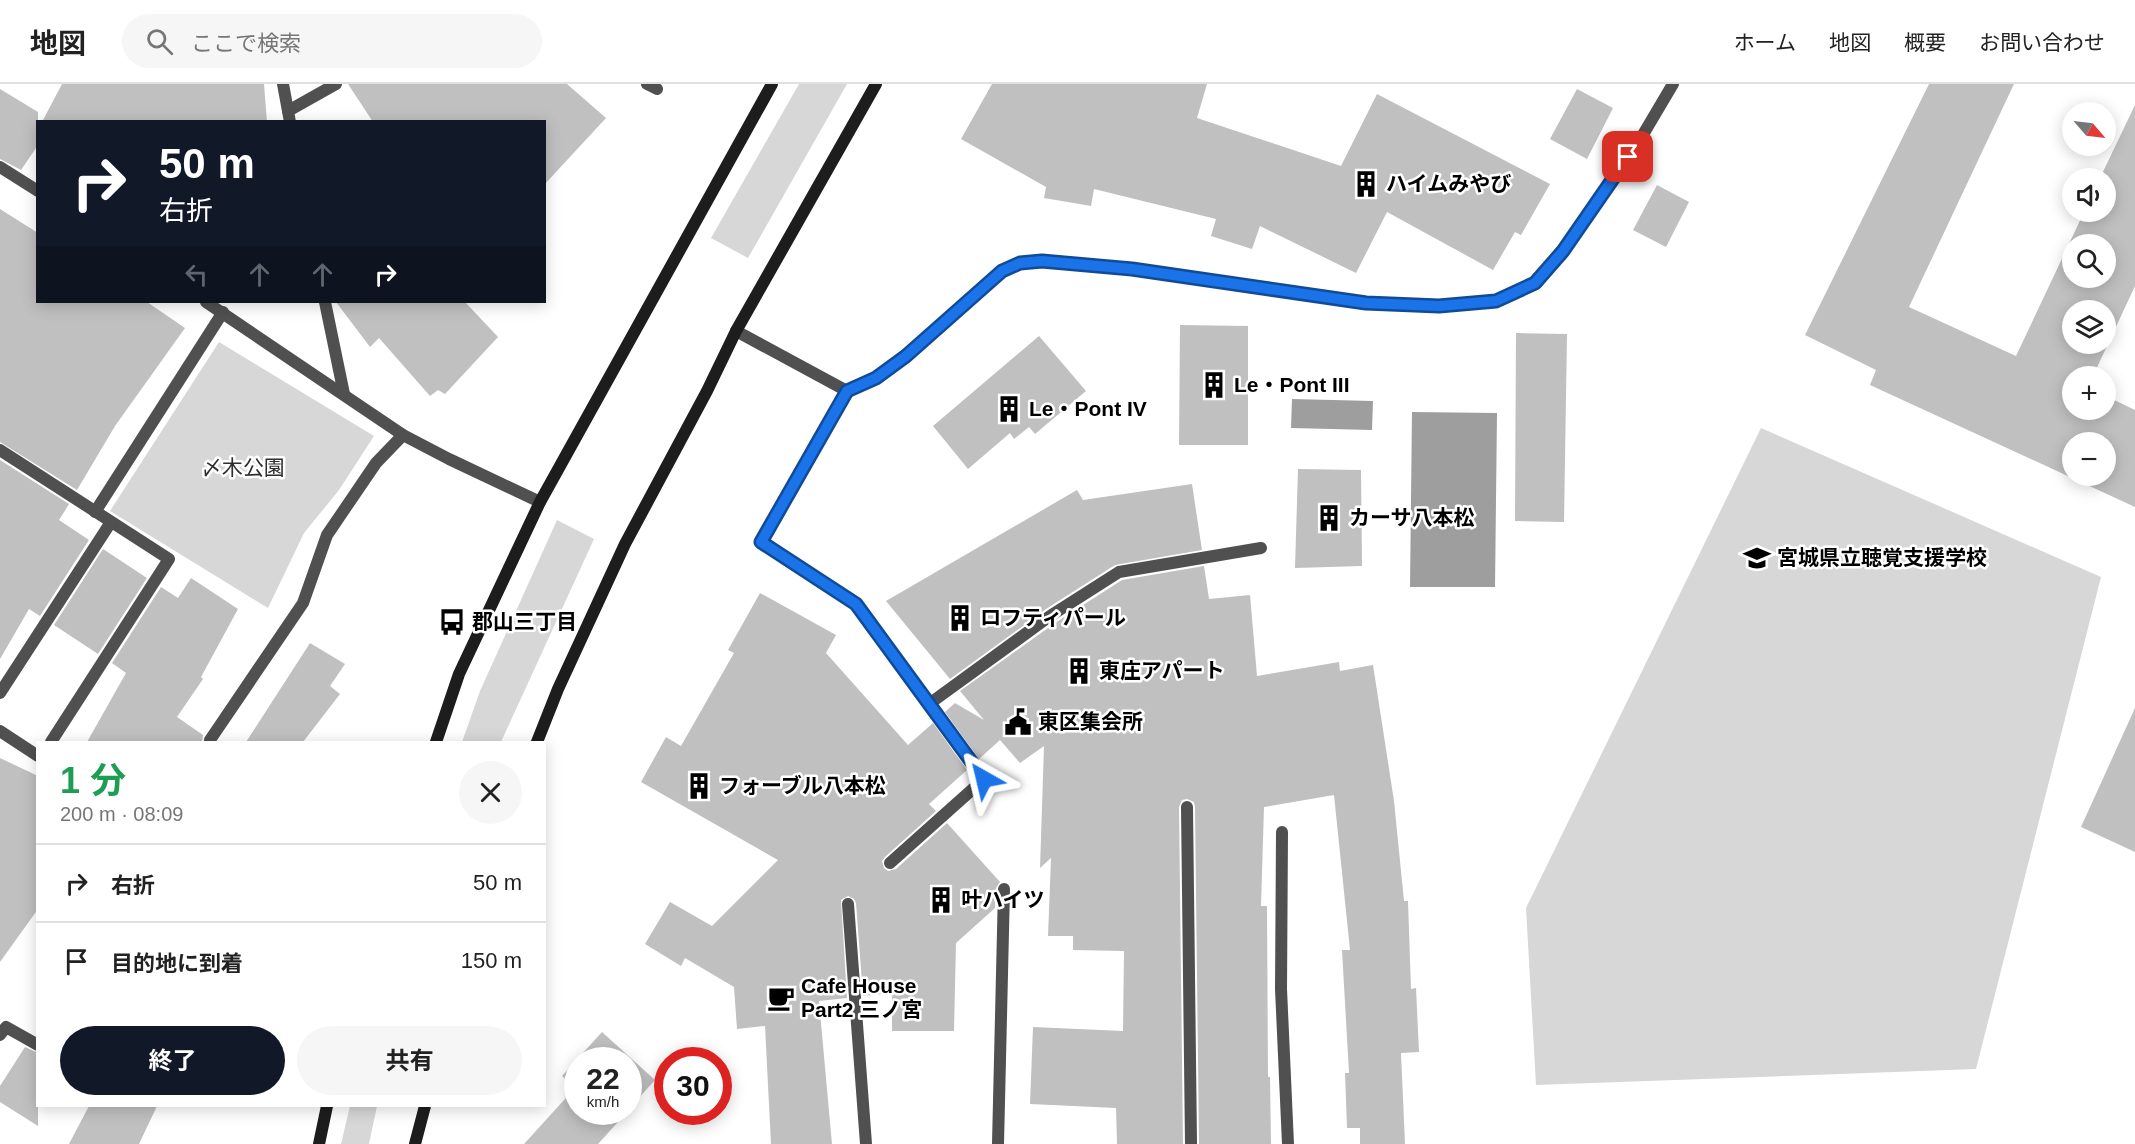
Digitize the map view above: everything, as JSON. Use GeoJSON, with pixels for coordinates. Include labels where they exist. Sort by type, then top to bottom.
{"type":"FeatureCollection","features":[{"type":"Feature","properties":{"kind":"street"},"geometry":{"type":"LineString","coordinates":[[283,84],[289,116],[336,84]]}},
{"type":"Feature","properties":{"kind":"street"},"geometry":{"type":"LineString","coordinates":[[436,741],[459,674],[540,502],[772,84]]}},
{"type":"Feature","properties":{"kind":"street"},"geometry":{"type":"LineString","coordinates":[[537,741],[558,689],[625,544],[707,391],[736,331],[876,84]]}},
{"type":"Feature","properties":{"kind":"street"},"geometry":{"type":"LineString","coordinates":[[890,863],[984,779],[856,604],[761,542],[847,391],[876,378],[906,356],[1002,271],[1020,263],[1042,261],[1132,269],[1366,303],[1439,306],[1496,301],[1535,283],[1563,251],[1641,138],[1673,84]]}},
{"type":"Feature","properties":{"kind":"street"},"geometry":{"type":"LineString","coordinates":[[0,167],[36,190]]}},
{"type":"Feature","properties":{"kind":"street"},"geometry":{"type":"LineString","coordinates":[[208,303],[403,435],[540,502]]}},
{"type":"Feature","properties":{"kind":"street"},"geometry":{"type":"LineString","coordinates":[[325,303],[344,394]]}},
{"type":"Feature","properties":{"kind":"street"},"geometry":{"type":"LineString","coordinates":[[95,512],[223,312]]}},
{"type":"Feature","properties":{"kind":"street"},"geometry":{"type":"LineString","coordinates":[[736,331],[847,391]]}},
{"type":"Feature","properties":{"kind":"street"},"geometry":{"type":"LineString","coordinates":[[210,740],[303,603],[327,535],[376,463],[403,435]]}},
{"type":"Feature","properties":{"kind":"street"},"geometry":{"type":"LineString","coordinates":[[0,450],[169,559],[52,741]]}},
{"type":"Feature","properties":{"kind":"street"},"geometry":{"type":"LineString","coordinates":[[0,693],[111,522]]}},
{"type":"Feature","properties":{"kind":"street"},"geometry":{"type":"LineString","coordinates":[[929,704],[1050,616],[1119,572],[1261,548]]}},
{"type":"Feature","properties":{"kind":"street"},"geometry":{"type":"LineString","coordinates":[[0,731],[36,755]]}},
{"type":"Feature","properties":{"kind":"street"},"geometry":{"type":"LineString","coordinates":[[1188,807],[1191,1144]]}},
{"type":"Feature","properties":{"kind":"street"},"geometry":{"type":"LineString","coordinates":[[1282,832],[1281,989],[1288,1144]]}},
{"type":"Feature","properties":{"kind":"street"},"geometry":{"type":"LineString","coordinates":[[998,1144],[1004,889]]}},
{"type":"Feature","properties":{"kind":"street"},"geometry":{"type":"LineString","coordinates":[[848,904],[866,1144]]}},
{"type":"Feature","properties":{"kind":"street"},"geometry":{"type":"LineString","coordinates":[[0,1035],[6,1027],[36,1044]]}},
{"type":"Feature","properties":{"kind":"street"},"geometry":{"type":"LineString","coordinates":[[320,1144],[327,1107]]}},
{"type":"Feature","properties":{"kind":"street"},"geometry":{"type":"LineString","coordinates":[[415,1144],[425,1107]]}},
{"type":"Feature","properties":{"kind":"green space"},"geometry":{"type":"Polygon","coordinates":[[[799,84],[847,84],[748,258],[711,238],[799,84]]]}},
{"type":"Feature","properties":{"kind":"green space","name":"〆木公園"},"geometry":{"type":"Polygon","coordinates":[[[219,342],[374,436],[339,490],[304,533],[268,608],[110,511],[219,342]]]}},
{"type":"Feature","properties":{"kind":"green space"},"geometry":{"type":"Polygon","coordinates":[[[1761,428],[2101,577],[1976,1069],[1536,1085],[1526,908],[1761,428]]]}},
{"type":"Feature","properties":{"kind":"green space"},"geometry":{"type":"Polygon","coordinates":[[[557,520],[594,539],[501,741],[462,741],[480,691],[557,520]]]}},
{"type":"Feature","properties":{"kind":"green space"},"geometry":{"type":"Polygon","coordinates":[[[350,1107],[377,1107],[369,1144],[341,1144],[350,1107]]]}},
{"type":"Feature","properties":{"kind":"shaded area"},"geometry":{"type":"Polygon","coordinates":[[[1292,399],[1373,401],[1372,430],[1291,428],[1292,399]]]}},
{"type":"Feature","properties":{"kind":"shaded area"},"geometry":{"type":"Polygon","coordinates":[[[1412,412],[1497,413],[1495,587],[1410,587],[1412,412]]]}},
{"type":"Feature","properties":{"kind":"building"},"geometry":{"type":"Polygon","coordinates":[[[62,84],[264,84],[267,120],[43,120],[62,84]]]}},
{"type":"Feature","properties":{"kind":"building"},"geometry":{"type":"Polygon","coordinates":[[[348,84],[567,84],[606,118],[546,183],[546,120],[372,120],[348,84]]]}},
{"type":"Feature","properties":{"kind":"building"},"geometry":{"type":"Polygon","coordinates":[[[992,84],[1207,84],[1197,118],[1341,166],[1377,94],[1550,184],[1521,235],[1515,232],[1493,270],[1387,212],[1356,273],[1260,226],[1252,249],[1211,236],[1216,219],[1094,189],[1091,206],[1044,198],[1046,187],[961,139],[992,84]]]}},
{"type":"Feature","properties":{"kind":"building"},"geometry":{"type":"Polygon","coordinates":[[[1929,84],[2014,84],[1909,307],[2016,356],[2062,259],[2062,288],[2116,288],[2116,234],[2074,234],[2079,222],[2116,222],[2116,168],[2105,168],[2111,156],[2116,156],[2116,145],[2135,105],[2135,286],[2116,327],[2116,300],[2062,300],[2062,354],[2103,354],[2098,366],[2062,366],[2062,420],[2116,420],[2116,401],[2135,410],[2135,507],[2089,486],[2116,486],[2116,432],[2062,432],[2062,473],[1870,385],[1876,370],[1805,335],[1929,84]]]}},
{"type":"Feature","properties":{"kind":"building"},"geometry":{"type":"Polygon","coordinates":[[[0,89],[38,112],[38,120],[36,120],[36,148],[21,170],[0,159],[0,89]]]}},
{"type":"Feature","properties":{"kind":"building"},"geometry":{"type":"Polygon","coordinates":[[[1577,89],[1613,108],[1587,159],[1550,139],[1577,89]]]}},
{"type":"Feature","properties":{"kind":"building"},"geometry":{"type":"Polygon","coordinates":[[[1657,185],[1689,202],[1666,247],[1633,230],[1657,185]]]}},
{"type":"Feature","properties":{"kind":"building"},"geometry":{"type":"Polygon","coordinates":[[[0,209],[36,232],[36,303],[148,303],[185,328],[115,426],[77,490],[0,442],[0,209]]]}},
{"type":"Feature","properties":{"kind":"building"},"geometry":{"type":"Polygon","coordinates":[[[337,303],[466,303],[498,337],[445,394],[438,390],[430,396],[379,338],[370,347],[337,303]]]}},
{"type":"Feature","properties":{"kind":"building","name":"Le・Pont III"},"geometry":{"type":"Polygon","coordinates":[[[1180,325],[1248,326],[1248,445],[1179,445],[1180,325]]]}},
{"type":"Feature","properties":{"kind":"building"},"geometry":{"type":"Polygon","coordinates":[[[1516,333],[1567,334],[1564,522],[1515,521],[1516,333]]]}},
{"type":"Feature","properties":{"kind":"building","name":"Le・Pont IV"},"geometry":{"type":"Polygon","coordinates":[[[1039,336],[1086,391],[1035,434],[1029,427],[1014,439],[1010,433],[968,469],[933,426],[1039,336]]]}},
{"type":"Feature","properties":{"kind":"building"},"geometry":{"type":"Polygon","coordinates":[[[0,460],[69,504],[59,520],[89,540],[40,616],[29,609],[0,659],[0,460]]]}},
{"type":"Feature","properties":{"kind":"building","name":"カーサ八本松"},"geometry":{"type":"Polygon","coordinates":[[[1298,469],[1361,470],[1362,566],[1295,568],[1298,469]]]}},
{"type":"Feature","properties":{"kind":"building"},"geometry":{"type":"Polygon","coordinates":[[[1192,484],[1202,550],[1115,565],[1046,609],[950,679],[886,601],[1077,490],[1083,500],[1192,484]]]}},
{"type":"Feature","properties":{"kind":"building"},"geometry":{"type":"Polygon","coordinates":[[[103,549],[147,578],[98,654],[54,625],[103,549]]]}},
{"type":"Feature","properties":{"kind":"building"},"geometry":{"type":"Polygon","coordinates":[[[1204,566],[1209,599],[1250,595],[1257,676],[1339,662],[1340,671],[1373,665],[1394,801],[1404,901],[1408,901],[1411,989],[1416,988],[1419,1052],[1401,1053],[1405,1144],[1360,1144],[1360,1128],[1347,1128],[1345,1073],[1349,1073],[1342,950],[1350,950],[1334,795],[1264,807],[1261,906],[1267,906],[1268,1077],[1270,1077],[1271,1144],[1199,1144],[1195,807],[1194,802],[1187,799],[1182,800],[1179,807],[1183,1144],[1117,1144],[1116,1108],[1030,1104],[1033,1027],[1123,1031],[1124,951],[1073,950],[1073,936],[1048,936],[1051,858],[1040,868],[1044,746],[1020,763],[1000,740],[979,759],[945,712],[955,703],[984,720],[960,691],[1055,623],[1122,580],[1204,566]]]}},
{"type":"Feature","properties":{"kind":"building"},"geometry":{"type":"Polygon","coordinates":[[[191,578],[238,609],[201,677],[203,679],[177,717],[203,735],[202,741],[88,741],[126,673],[112,663],[161,587],[178,598],[191,578]]]}},
{"type":"Feature","properties":{"kind":"building"},"geometry":{"type":"Polygon","coordinates":[[[760,593],[836,635],[826,653],[908,745],[933,723],[967,770],[929,804],[936,811],[885,857],[882,861],[884,868],[888,871],[896,869],[947,823],[1000,882],[996,888],[995,908],[956,943],[954,1031],[892,1031],[892,993],[863,996],[856,903],[848,896],[841,900],[847,998],[819,1001],[832,1144],[771,1144],[765,1026],[737,1029],[734,987],[685,958],[681,966],[645,944],[670,902],[712,926],[778,860],[641,782],[666,737],[681,746],[734,653],[728,650],[760,593]]]}},
{"type":"Feature","properties":{"kind":"building"},"geometry":{"type":"Polygon","coordinates":[[[310,643],[345,664],[330,686],[340,694],[304,741],[247,741],[310,643]]]}},
{"type":"Feature","properties":{"kind":"building"},"geometry":{"type":"Polygon","coordinates":[[[2135,708],[2135,852],[2081,827],[2135,708]]]}},
{"type":"Feature","properties":{"kind":"building"},"geometry":{"type":"Polygon","coordinates":[[[0,758],[36,775],[36,912],[0,962],[0,758]]]}},
{"type":"Feature","properties":{"kind":"building"},"geometry":{"type":"Polygon","coordinates":[[[602,1032],[619,1047],[588,1047],[602,1032]]]}},
{"type":"Feature","properties":{"kind":"building"},"geometry":{"type":"Polygon","coordinates":[[[25,1047],[36,1052],[38,1126],[0,1102],[0,1086],[25,1047]]]}},
{"type":"Feature","properties":{"kind":"building"},"geometry":{"type":"Polygon","coordinates":[[[642,1068],[654,1081],[642,1094],[642,1068]]]}},
{"type":"Feature","properties":{"kind":"building"},"geometry":{"type":"Polygon","coordinates":[[[564,1100],[564,1125],[615,1125],[598,1144],[524,1144],[564,1100]]]}},
{"type":"Feature","properties":{"kind":"building"},"geometry":{"type":"Polygon","coordinates":[[[88,1107],[157,1107],[139,1144],[69,1144],[88,1107]]]}},
{"type":"Feature","properties":{"kind":"place","name":"ハイムみやび"},"geometry":{"type":"Point","coordinates":[1366,184]}},
{"type":"Feature","properties":{"kind":"place","name":"Le・Pont III"},"geometry":{"type":"Point","coordinates":[1214,385]}},
{"type":"Feature","properties":{"kind":"place","name":"Le・Pont IV"},"geometry":{"type":"Point","coordinates":[1009,409]}},
{"type":"Feature","properties":{"kind":"place","name":"カーサ八本松"},"geometry":{"type":"Point","coordinates":[1329,518]}},
{"type":"Feature","properties":{"kind":"place","name":"宮城県立聴覚支援学校"},"geometry":{"type":"Point","coordinates":[1757,558]}},
{"type":"Feature","properties":{"kind":"place","name":"ロフティパール"},"geometry":{"type":"Point","coordinates":[960,618]}},
{"type":"Feature","properties":{"kind":"place","name":"郡山三丁目"},"geometry":{"type":"Point","coordinates":[452,622]}},
{"type":"Feature","properties":{"kind":"place","name":"東庄アパート"},"geometry":{"type":"Point","coordinates":[1079,671]}},
{"type":"Feature","properties":{"kind":"place","name":"東区集会所"},"geometry":{"type":"Point","coordinates":[1018,722]}},
{"type":"Feature","properties":{"kind":"place","name":"フォーブル八本松"},"geometry":{"type":"Point","coordinates":[699,786]}},
{"type":"Feature","properties":{"kind":"place","name":"叶ハイツ"},"geometry":{"type":"Point","coordinates":[941,900]}},
{"type":"Feature","properties":{"kind":"place","name":"Cafe House Part2 三ノ宮"},"geometry":{"type":"Point","coordinates":[781,998]}},
{"type":"Feature","properties":{"kind":"route"},"geometry":{"type":"LineString","coordinates":[[984,779],[856,604],[761,542],[847,391],[876,378],[906,356],[1002,271],[1020,263],[1042,261],[1132,269],[1366,303],[1439,306],[1496,301],[1535,283],[1563,251],[1628,157]]}}]}
